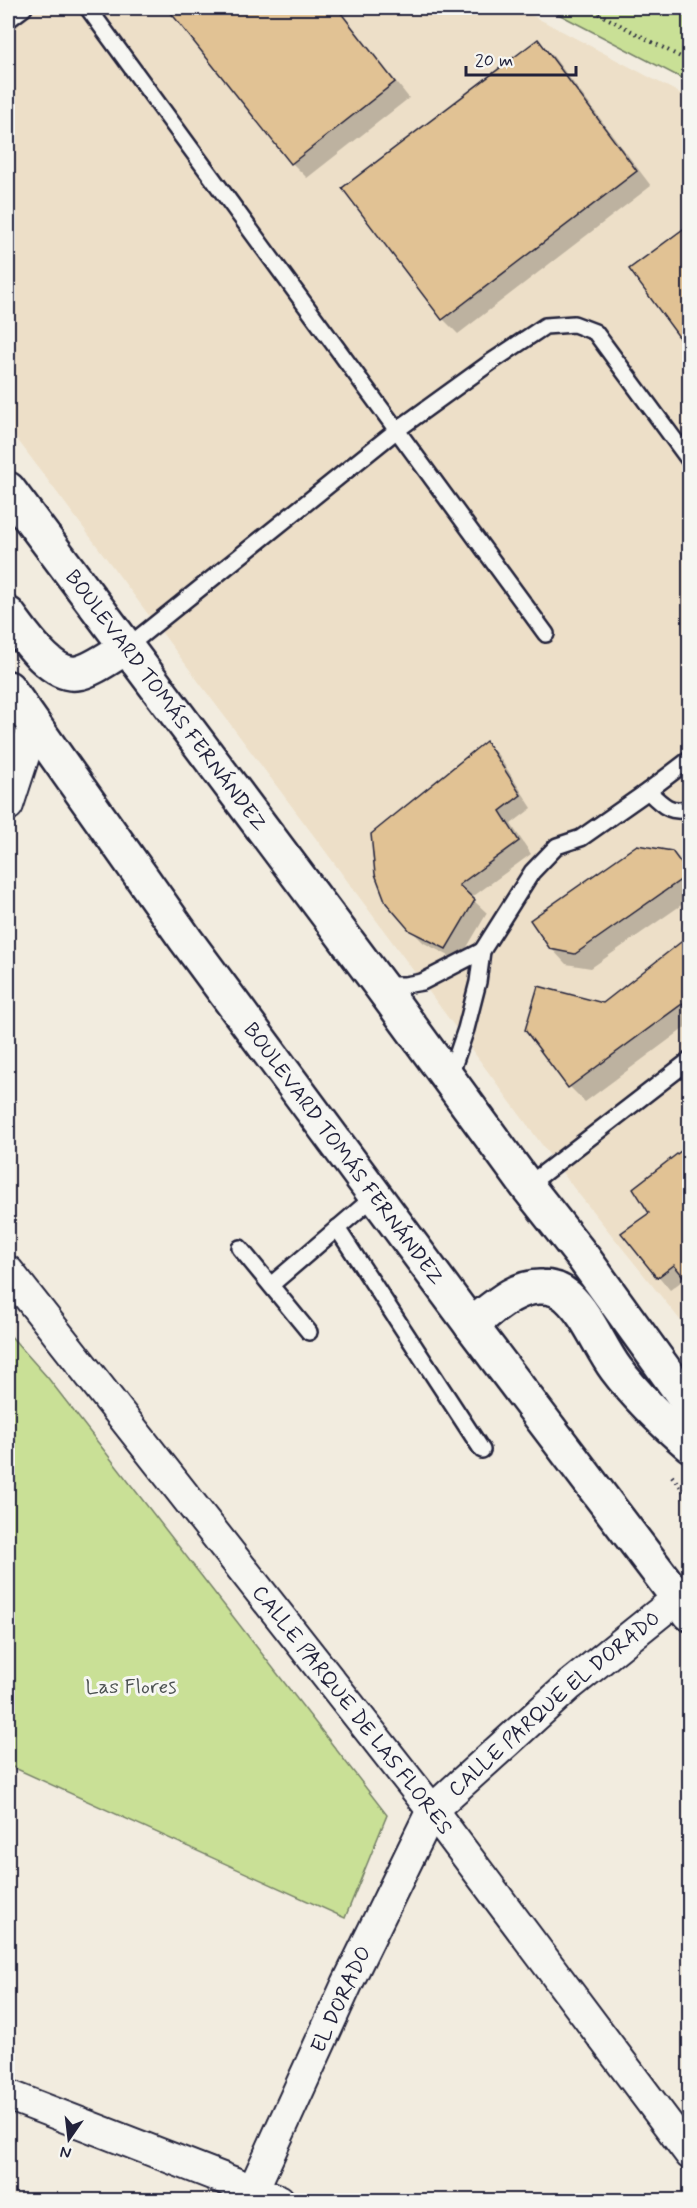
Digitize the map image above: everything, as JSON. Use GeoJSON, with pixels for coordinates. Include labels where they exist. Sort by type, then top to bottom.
{"type":"FeatureCollection","features":[{"type":"Feature","properties":{"kind":"main road","name":"BOULEVARD TOMÁS FERNÁNDEZ"},"geometry":{"type":"LineString","coordinates":[[8,489],[380,985],[527,1186],[583,1257],[690,1404]]}},
{"type":"Feature","properties":{"kind":"main road"},"geometry":{"type":"LineString","coordinates":[[8,614],[39,654],[64,671],[76,674],[87,670],[127,647]]}},
{"type":"Feature","properties":{"kind":"main road","name":"BOULEVARD TOMÁS FERNÁNDEZ"},"geometry":{"type":"LineString","coordinates":[[8,688],[186,940],[471,1325],[684,1606]]}},
{"type":"Feature","properties":{"kind":"main road"},"geometry":{"type":"LineString","coordinates":[[471,1325],[513,1295],[540,1286],[554,1288],[567,1296],[583,1315],[615,1369],[667,1426],[690,1445]]}},
{"type":"Feature","properties":{"kind":"street"},"geometry":{"type":"LineString","coordinates":[[8,805],[34,725]]}},
{"type":"Feature","properties":{"kind":"street","name":"CALLE PARQUE DE LAS FLORES"},"geometry":{"type":"LineString","coordinates":[[8,1271],[432,1810],[690,2154]]}},
{"type":"Feature","properties":{"kind":"street","name":"CALLE PARQUE EL DORADO"},"geometry":{"type":"LineString","coordinates":[[432,1810],[570,1685],[684,1606]]}},
{"type":"Feature","properties":{"kind":"street","name":"EL DORADO"},"geometry":{"type":"LineString","coordinates":[[266,2195],[347,1984],[432,1810]]}},
{"type":"Feature","properties":{"kind":"street"},"geometry":{"type":"LineString","coordinates":[[8,2095],[266,2195]]}},
{"type":"Feature","properties":{"kind":"lane"},"geometry":{"type":"LineString","coordinates":[[8,20],[24,8]]}},
{"type":"Feature","properties":{"kind":"lane"},"geometry":{"type":"LineString","coordinates":[[88,8],[546,634]]}},
{"type":"Feature","properties":{"kind":"lane"},"geometry":{"type":"LineString","coordinates":[[127,647],[398,430],[545,326],[574,324],[595,332],[690,461]]}},
{"type":"Feature","properties":{"kind":"lane"},"geometry":{"type":"LineString","coordinates":[[449,1079],[466,1029],[478,982],[482,951],[528,878],[557,846],[581,838],[690,759]]}},
{"type":"Feature","properties":{"kind":"lane"},"geometry":{"type":"LineString","coordinates":[[648,791],[664,808],[675,810],[690,808]]}},
{"type":"Feature","properties":{"kind":"lane"},"geometry":{"type":"LineString","coordinates":[[380,985],[422,982],[482,951]]}},
{"type":"Feature","properties":{"kind":"lane"},"geometry":{"type":"LineString","coordinates":[[527,1186],[690,1060]]}},
{"type":"Feature","properties":{"kind":"lane"},"geometry":{"type":"LineString","coordinates":[[271,1285],[375,1196]]}},
{"type":"Feature","properties":{"kind":"lane"},"geometry":{"type":"LineString","coordinates":[[337,1228],[482,1450]]}},
{"type":"Feature","properties":{"kind":"lane"},"geometry":{"type":"LineString","coordinates":[[240,1248],[309,1332]]}},
{"type":"Feature","properties":{"kind":"path"},"geometry":{"type":"LineString","coordinates":[[588,8],[690,62]]}},
{"type":"Feature","properties":{"kind":"shaded area"},"geometry":{"type":"Polygon","coordinates":[[[8,8],[518,8],[689,98],[689,1331],[573,1187],[8,427],[8,8]]]}},
{"type":"Feature","properties":{"kind":"green space"},"geometry":{"type":"Polygon","coordinates":[[[547,8],[689,8],[689,82],[547,8]]]}},
{"type":"Feature","properties":{"kind":"green space","name":"Las Flores"},"geometry":{"type":"Polygon","coordinates":[[[8,1333],[48,1378],[387,1815],[345,1918],[8,1765],[8,1333]]]}},
{"type":"Feature","properties":{"kind":"building"},"geometry":{"type":"Polygon","coordinates":[[[167,8],[337,8],[395,82],[291,164],[167,8]]]}},
{"type":"Feature","properties":{"kind":"building"},"geometry":{"type":"Polygon","coordinates":[[[538,39],[637,171],[442,320],[342,188],[538,39]]]}},
{"type":"Feature","properties":{"kind":"building"},"geometry":{"type":"Polygon","coordinates":[[[690,224],[690,352],[629,269],[690,224]]]}},
{"type":"Feature","properties":{"kind":"building"},"geometry":{"type":"Polygon","coordinates":[[[486,741],[521,795],[500,811],[519,841],[459,885],[475,900],[446,949],[410,931],[386,903],[375,874],[371,834],[486,741]]]}},
{"type":"Feature","properties":{"kind":"building"},"geometry":{"type":"Polygon","coordinates":[[[637,845],[672,851],[689,874],[575,954],[550,949],[530,920],[637,845]]]}},
{"type":"Feature","properties":{"kind":"building"},"geometry":{"type":"Polygon","coordinates":[[[690,935],[690,998],[568,1088],[525,1030],[538,986],[603,1003],[690,935]]]}},
{"type":"Feature","properties":{"kind":"building"},"geometry":{"type":"Polygon","coordinates":[[[690,1144],[690,1279],[687,1281],[674,1265],[657,1278],[621,1233],[649,1213],[633,1188],[690,1144]]]}}]}
